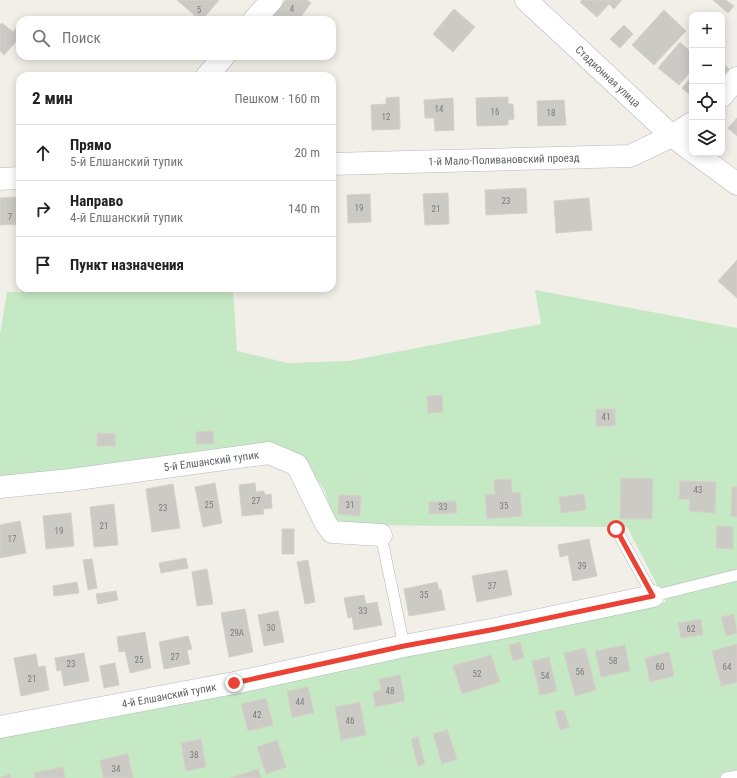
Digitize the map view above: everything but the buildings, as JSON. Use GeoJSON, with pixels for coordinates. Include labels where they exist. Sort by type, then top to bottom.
{"type":"FeatureCollection","features":[{"type":"Feature","properties":{"kind":"street"},"geometry":{"type":"LineString","coordinates":[[258,16],[272,0]]}},
{"type":"Feature","properties":{"kind":"street","name":"Стадионная улица"},"geometry":{"type":"LineString","coordinates":[[528,1],[672,136],[689,149]]}},
{"type":"Feature","properties":{"kind":"street"},"geometry":{"type":"LineString","coordinates":[[211,72],[221,60]]}},
{"type":"Feature","properties":{"kind":"street"},"geometry":{"type":"LineString","coordinates":[[725,92],[737,78]]}},
{"type":"Feature","properties":{"kind":"street","name":"1-й Мало-Поливановский проезд"},"geometry":{"type":"LineString","coordinates":[[336,164],[630,156],[672,136],[689,125]]}},
{"type":"Feature","properties":{"kind":"street"},"geometry":{"type":"LineString","coordinates":[[699,156],[737,184]]}},
{"type":"Feature","properties":{"kind":"street"},"geometry":{"type":"LineString","coordinates":[[0,180],[16,178]]}},
{"type":"Feature","properties":{"kind":"street","name":"5-й Елшанский тупик"},"geometry":{"type":"LineString","coordinates":[[0,487],[70,480],[269,453],[297,465],[326,524],[332,532],[381,535]]}},
{"type":"Feature","properties":{"kind":"street","name":"4-й Елшанский тупик"},"geometry":{"type":"LineString","coordinates":[[0,727],[234,683],[404,646],[496,629],[653,596]]}},
{"type":"Feature","properties":{"kind":"lane"},"geometry":{"type":"LineString","coordinates":[[616,529],[653,596]]}},
{"type":"Feature","properties":{"kind":"lane"},"geometry":{"type":"LineString","coordinates":[[381,535],[404,646]]}},
{"type":"Feature","properties":{"kind":"lane","name":"4-й Елшанский тупик"},"geometry":{"type":"LineString","coordinates":[[653,596],[737,575]]}},
{"type":"Feature","properties":{"kind":"lane"},"geometry":{"type":"LineString","coordinates":[[726,778],[737,776]]}},
{"type":"Feature","properties":{"kind":"green space"},"geometry":{"type":"Polygon","coordinates":[[[535,290],[737,328],[737,778],[0,778],[0,733],[666,602],[627,527],[336,525],[324,489],[300,458],[0,481],[0,334],[7,292],[233,292],[237,351],[288,363],[349,361],[541,324],[535,290]]]}},
{"type":"Feature","properties":{"kind":"route"},"geometry":{"type":"LineString","coordinates":[[234,683],[404,646],[496,629],[653,596],[616,529]]}}]}
